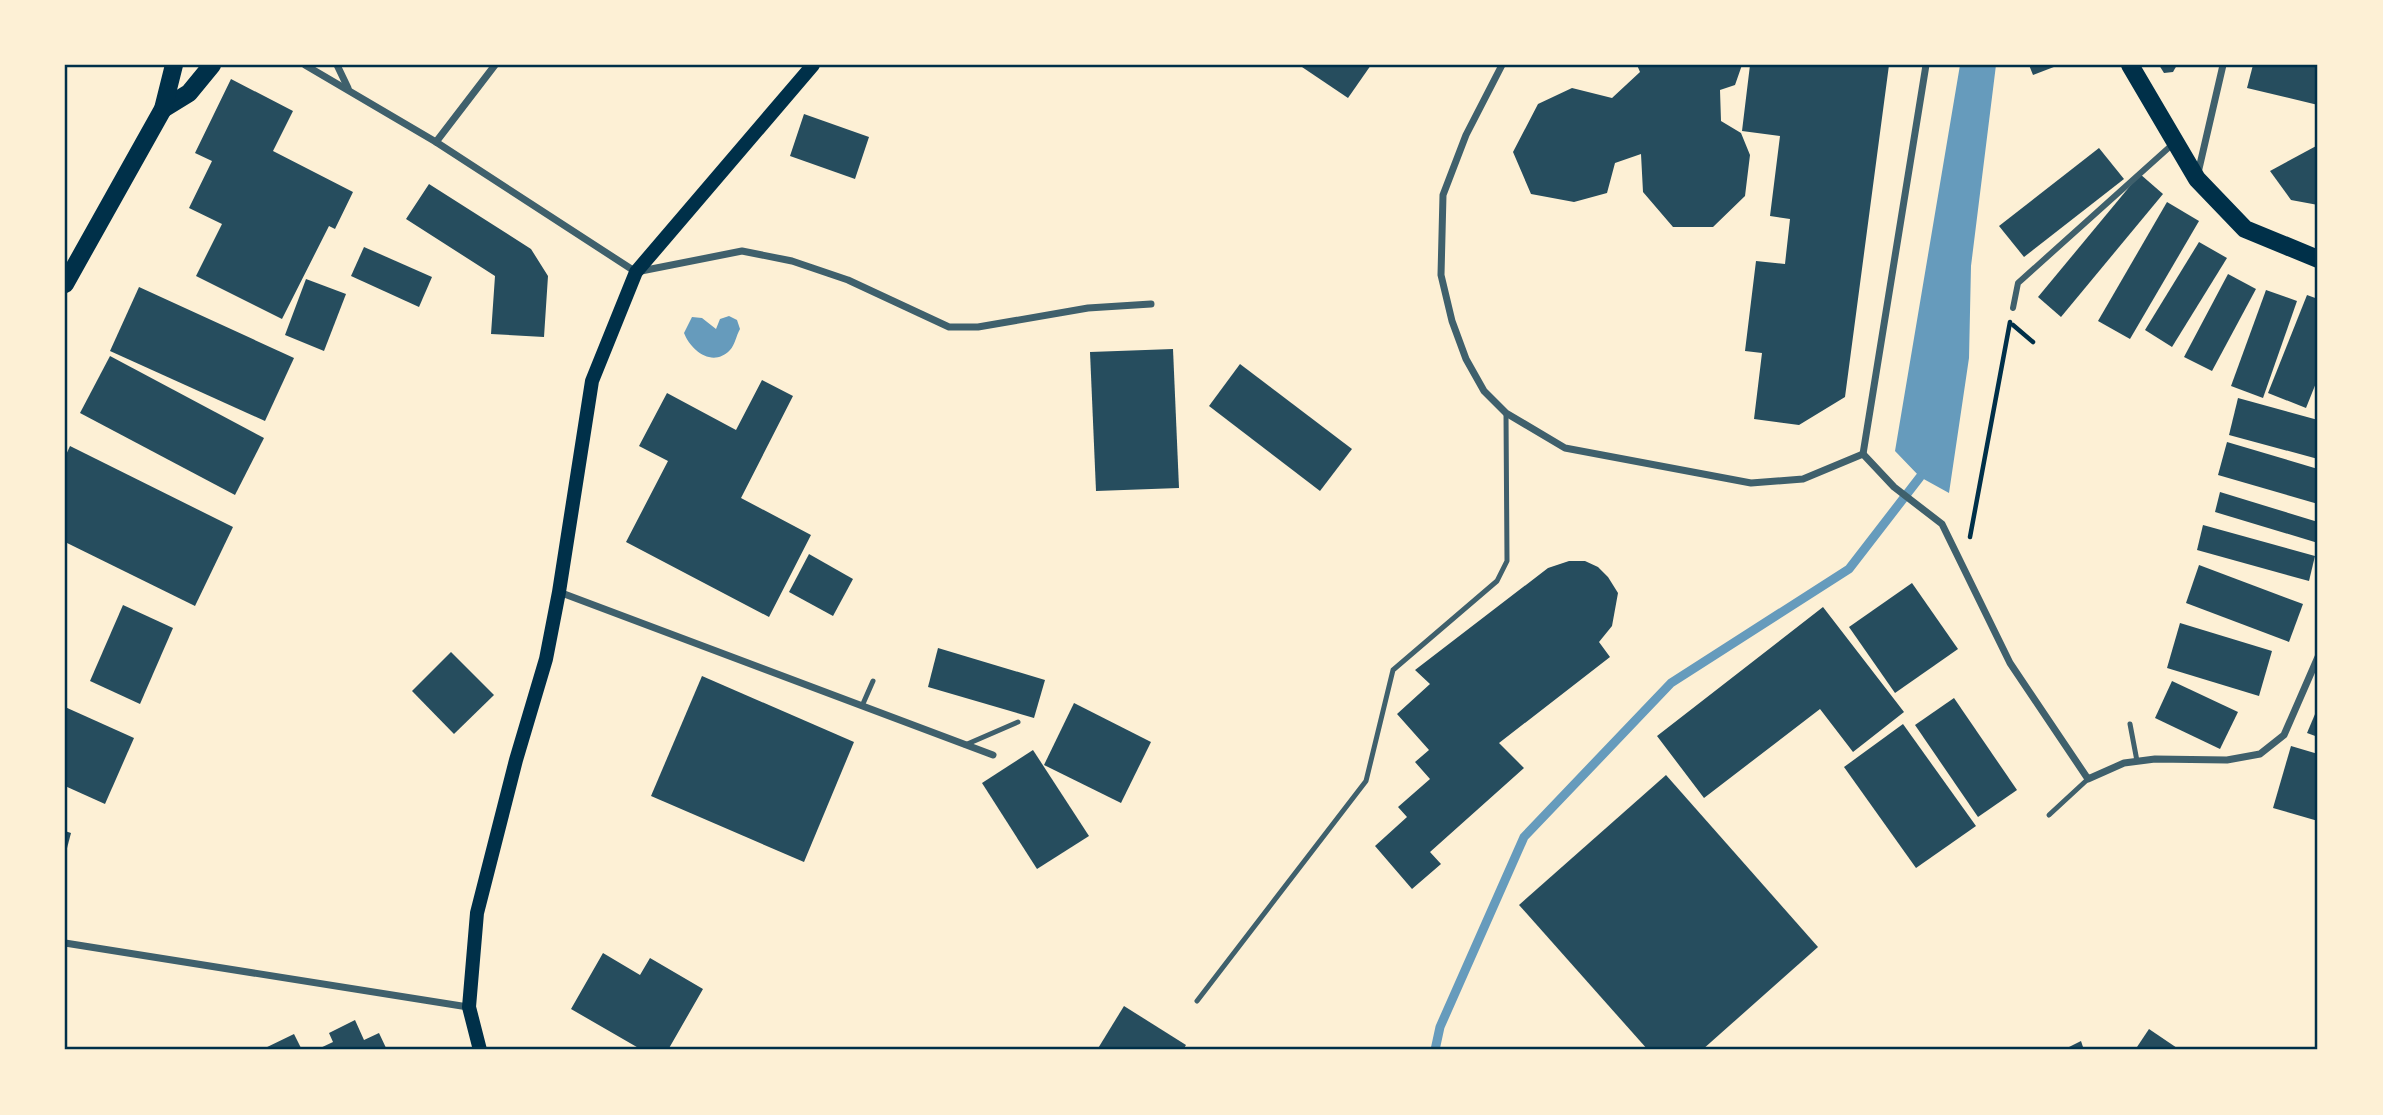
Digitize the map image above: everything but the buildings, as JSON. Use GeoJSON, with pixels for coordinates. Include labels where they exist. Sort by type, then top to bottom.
{"type":"FeatureCollection","features":[{"type":"Feature","properties":{"kind":"main road"},"geometry":{"type":"LineString","coordinates":[[65,284],[163,108],[174,65]]}},
{"type":"Feature","properties":{"kind":"main road"},"geometry":{"type":"LineString","coordinates":[[163,108],[189,93],[212,65]]}},
{"type":"Feature","properties":{"kind":"main road"},"geometry":{"type":"LineString","coordinates":[[480,1050],[469,1007],[477,913],[516,760],[546,660],[592,381],[636,272],[813,65]]}},
{"type":"Feature","properties":{"kind":"main road"},"geometry":{"type":"LineString","coordinates":[[2130,65],[2197,179],[2245,229],[2318,259]]}},
{"type":"Feature","properties":{"kind":"street"},"geometry":{"type":"LineString","coordinates":[[305,65],[436,142],[636,272],[742,251],[792,261],[848,280],[949,327],[978,327],[1088,308],[1151,304]]}},
{"type":"Feature","properties":{"kind":"street"},"geometry":{"type":"LineString","coordinates":[[337,65],[348,89]]}},
{"type":"Feature","properties":{"kind":"street"},"geometry":{"type":"LineString","coordinates":[[436,142],[495,65]]}},
{"type":"Feature","properties":{"kind":"street"},"geometry":{"type":"LineString","coordinates":[[1502,65],[1466,135],[1443,195],[1441,275],[1452,321],[1466,359],[1484,391],[1506,413],[1566,448],[1751,483],[1803,479],[1863,454]]}},
{"type":"Feature","properties":{"kind":"street"},"geometry":{"type":"LineString","coordinates":[[1863,454],[1926,65]]}},
{"type":"Feature","properties":{"kind":"street"},"geometry":{"type":"LineString","coordinates":[[2197,179],[2223,65]]}},
{"type":"Feature","properties":{"kind":"street"},"geometry":{"type":"LineString","coordinates":[[2013,307],[2018,283],[2175,142]]}},
{"type":"Feature","properties":{"kind":"street"},"geometry":{"type":"LineString","coordinates":[[1863,454],[1894,487],[1941,524],[2010,663],[2088,779],[2124,763],[2137,761],[2227,760],[2260,754],[2284,735],[2318,657]]}},
{"type":"Feature","properties":{"kind":"street"},"geometry":{"type":"LineString","coordinates":[[559,592],[993,755]]}},
{"type":"Feature","properties":{"kind":"street"},"geometry":{"type":"LineString","coordinates":[[65,943],[469,1007]]}},
{"type":"Feature","properties":{"kind":"lane"},"geometry":{"type":"LineString","coordinates":[[1196,1001],[1366,781],[1393,670],[1497,581],[1507,561],[1506,413]]}},
{"type":"Feature","properties":{"kind":"lane"},"geometry":{"type":"LineString","coordinates":[[862,706],[873,681]]}},
{"type":"Feature","properties":{"kind":"lane"},"geometry":{"type":"LineString","coordinates":[[965,745],[1018,722]]}},
{"type":"Feature","properties":{"kind":"lane"},"geometry":{"type":"LineString","coordinates":[[2130,724],[2137,761]]}},
{"type":"Feature","properties":{"kind":"lane"},"geometry":{"type":"LineString","coordinates":[[2049,815],[2088,779]]}},
{"type":"Feature","properties":{"kind":"path"},"geometry":{"type":"LineString","coordinates":[[1964,568],[2013,307]]}},
{"type":"Feature","properties":{"kind":"path"},"geometry":{"type":"LineString","coordinates":[[2010,322],[2033,342]]}},
{"type":"Feature","properties":{"kind":"water"},"geometry":{"type":"Polygon","coordinates":[[[1960,65],[1996,65],[1971,266],[1969,358],[1949,493],[1920,477],[1895,451],[1960,65]]]}},
{"type":"Feature","properties":{"kind":"water"},"geometry":{"type":"Polygon","coordinates":[[[729,316],[737,320],[740,329],[732,348],[723,355],[703,355],[687,340],[684,333],[692,317],[702,318],[716,329],[720,319],[729,316]]]}},
{"type":"Feature","properties":{"kind":"waterway"},"geometry":{"type":"LineString","coordinates":[[1435,1050],[1440,1027],[1524,837],[1671,683],[1849,569],[1920,477]]}}]}
